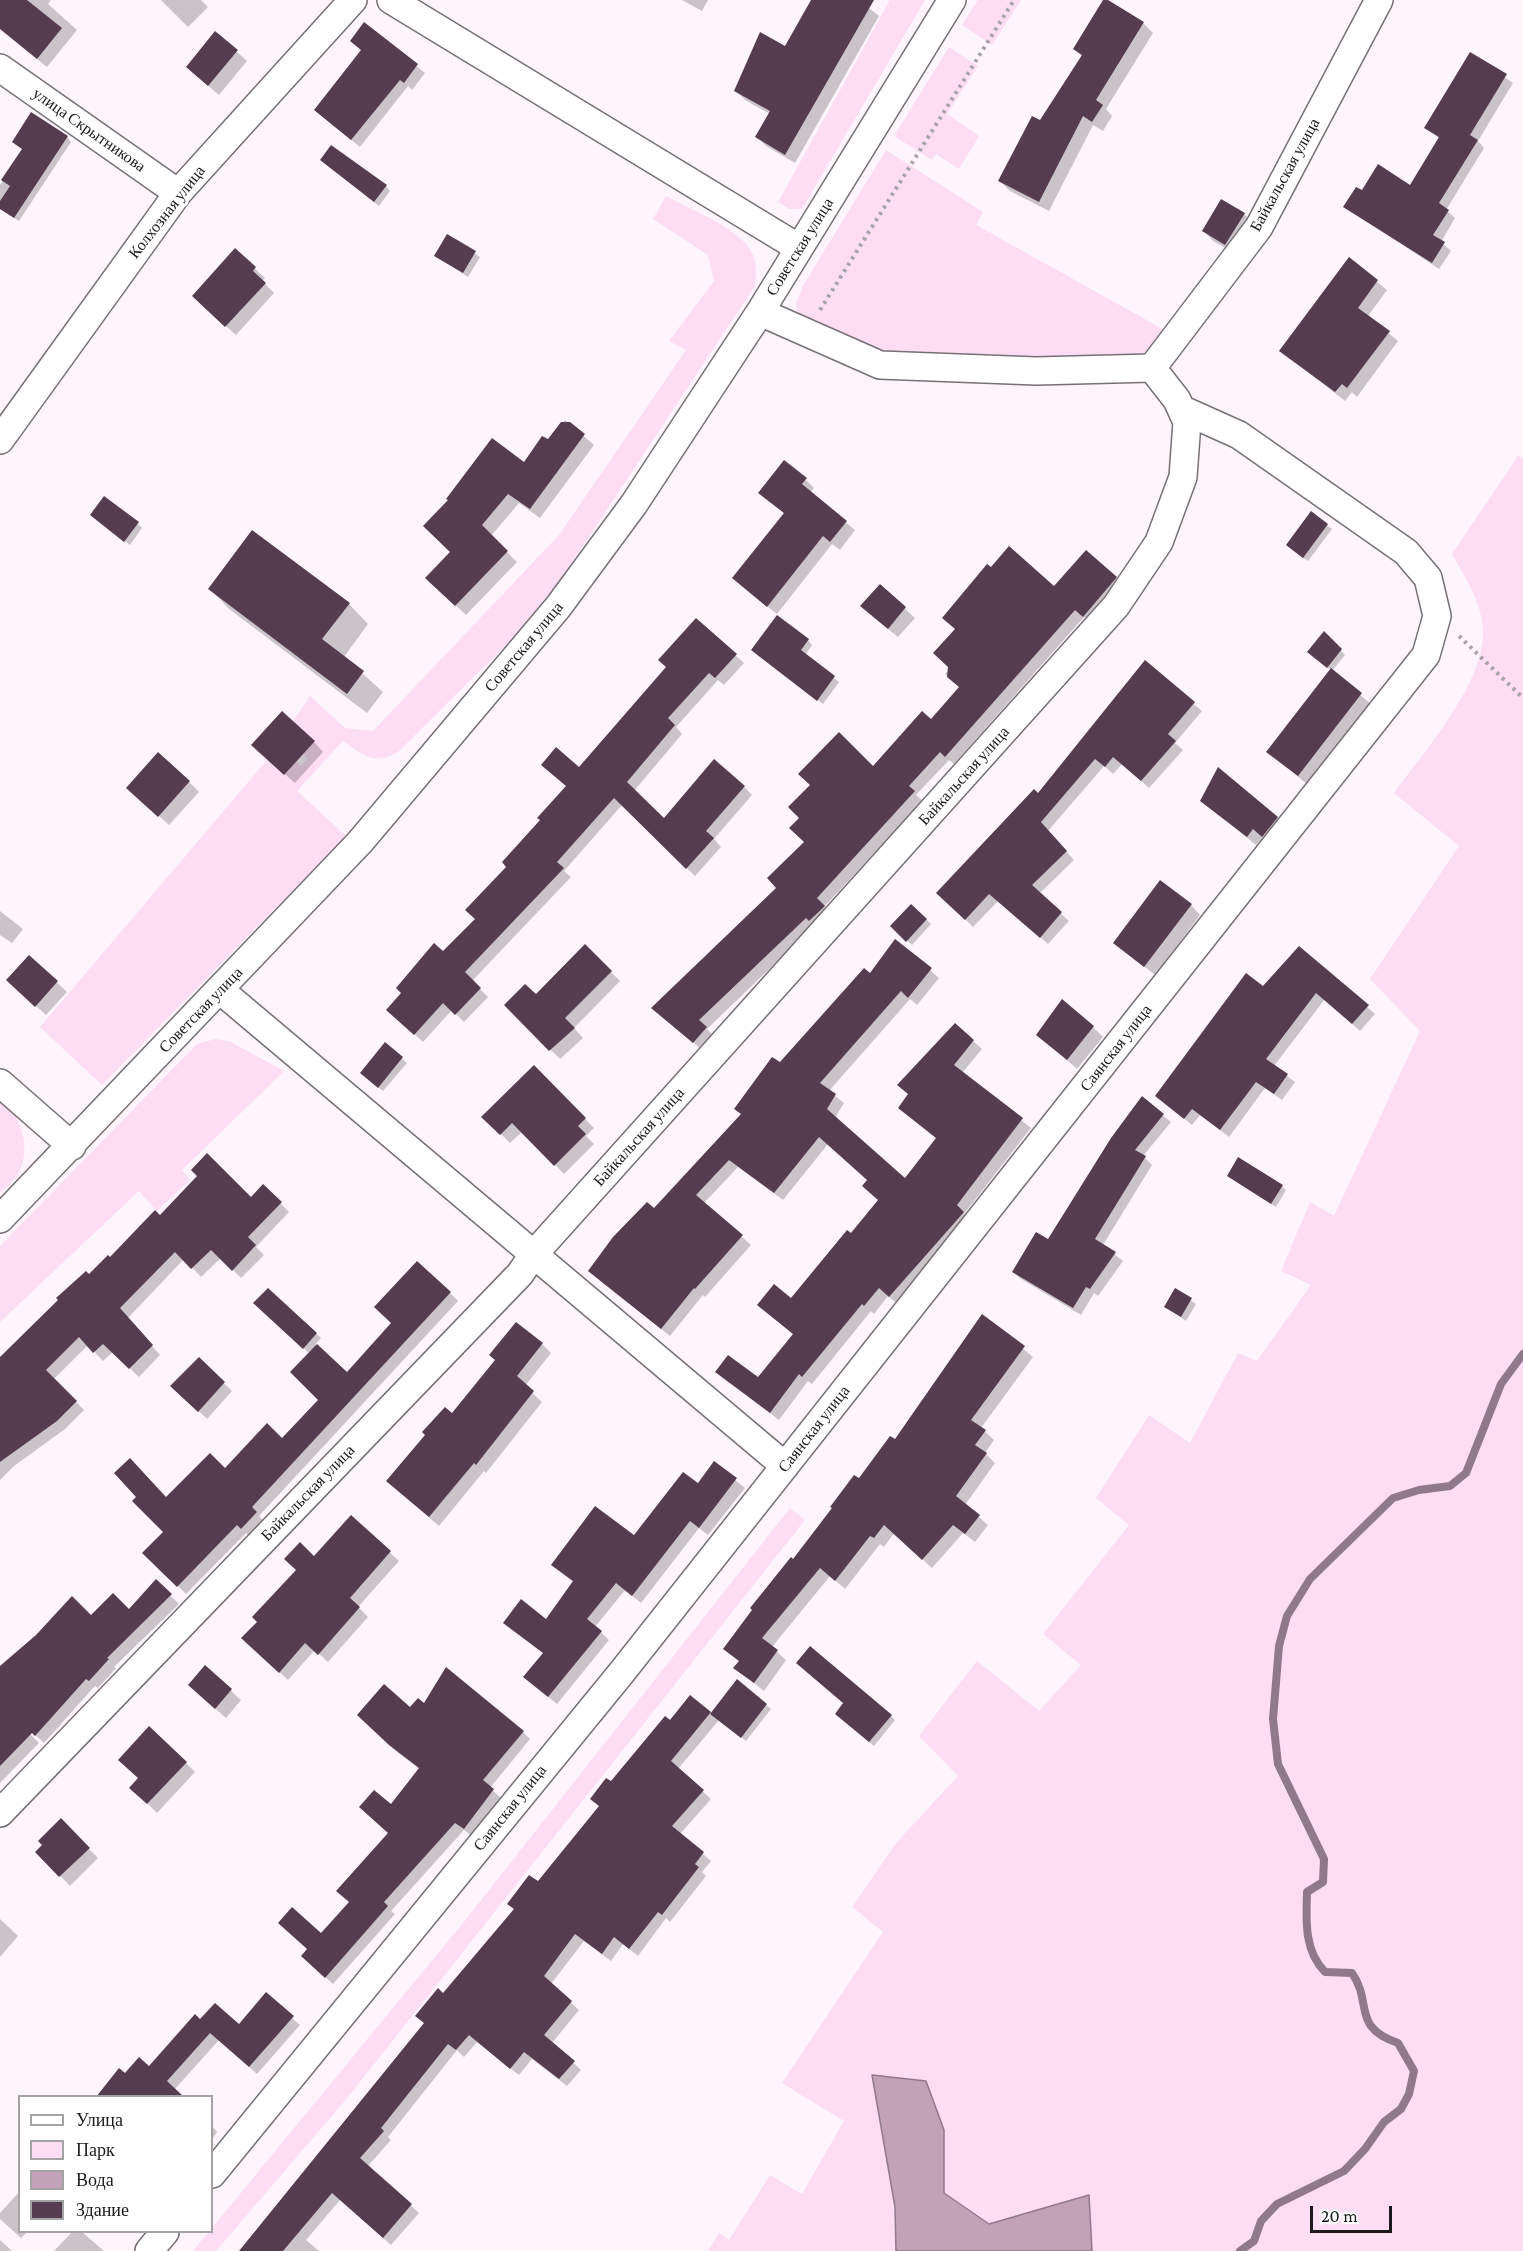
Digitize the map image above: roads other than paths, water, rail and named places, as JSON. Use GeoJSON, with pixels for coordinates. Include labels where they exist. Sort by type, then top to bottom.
{"type":"FeatureCollection","features":[{"type":"Feature","properties":{"kind":"street","name":"Колхозная улица"},"geometry":{"type":"LineString","coordinates":[[0,440],[178,193],[353,0]]}},
{"type":"Feature","properties":{"kind":"street"},"geometry":{"type":"LineString","coordinates":[[391,0],[799,248]]}},
{"type":"Feature","properties":{"kind":"street","name":"Советская улица"},"geometry":{"type":"LineString","coordinates":[[0,1219],[360,842],[558,607],[634,504],[760,312],[952,0]]}},
{"type":"Feature","properties":{"kind":"street","name":"Байкальская улица"},"geometry":{"type":"LineString","coordinates":[[1152,368],[1259,227],[1378,0]]}},
{"type":"Feature","properties":{"kind":"street","name":"улица Скрытникова"},"geometry":{"type":"LineString","coordinates":[[0,68],[178,193]]}},
{"type":"Feature","properties":{"kind":"street"},"geometry":{"type":"LineString","coordinates":[[760,312],[880,365],[1036,371],[1152,368],[1181,409]]}},
{"type":"Feature","properties":{"kind":"street","name":"Байкальская улица"},"geometry":{"type":"LineString","coordinates":[[0,1813],[520,1274],[533,1255],[1116,606],[1159,542],[1183,477],[1187,422],[1181,409]]}},
{"type":"Feature","properties":{"kind":"street","name":"Саянская улица"},"geometry":{"type":"LineString","coordinates":[[213,2173],[615,1681],[1426,655],[1437,616],[1428,578],[1406,552],[1239,435],[1181,409]]}},
{"type":"Feature","properties":{"kind":"street"},"geometry":{"type":"LineString","coordinates":[[220,990],[785,1466]]}},
{"type":"Feature","properties":{"kind":"street"},"geometry":{"type":"LineString","coordinates":[[0,1083],[72,1146]]}},
{"type":"Feature","properties":{"kind":"street"},"geometry":{"type":"LineString","coordinates":[[149,2251],[164,2233]]}},
{"type":"Feature","properties":{"kind":"water"},"geometry":{"type":"Polygon","coordinates":[[[872,2075],[926,2081],[944,2130],[944,2193],[989,2224],[1089,2195],[1092,2251],[896,2251],[895,2207],[872,2075]]]}},
{"type":"Feature","properties":{"kind":"waterway"},"geometry":{"type":"LineString","coordinates":[[1240,2251],[1254,2241],[1261,2221],[1277,2204],[1344,2171],[1365,2149],[1384,2122],[1401,2109],[1409,2094],[1414,2071],[1398,2043],[1383,2037],[1368,2022],[1358,1984],[1352,1973],[1325,1972],[1318,1964],[1310,1945],[1307,1924],[1307,1892],[1323,1882],[1324,1859],[1278,1764],[1273,1719],[1279,1646],[1287,1616],[1310,1579],[1393,1498],[1419,1490],[1450,1486],[1466,1473],[1501,1384],[1523,1354]]}}]}
